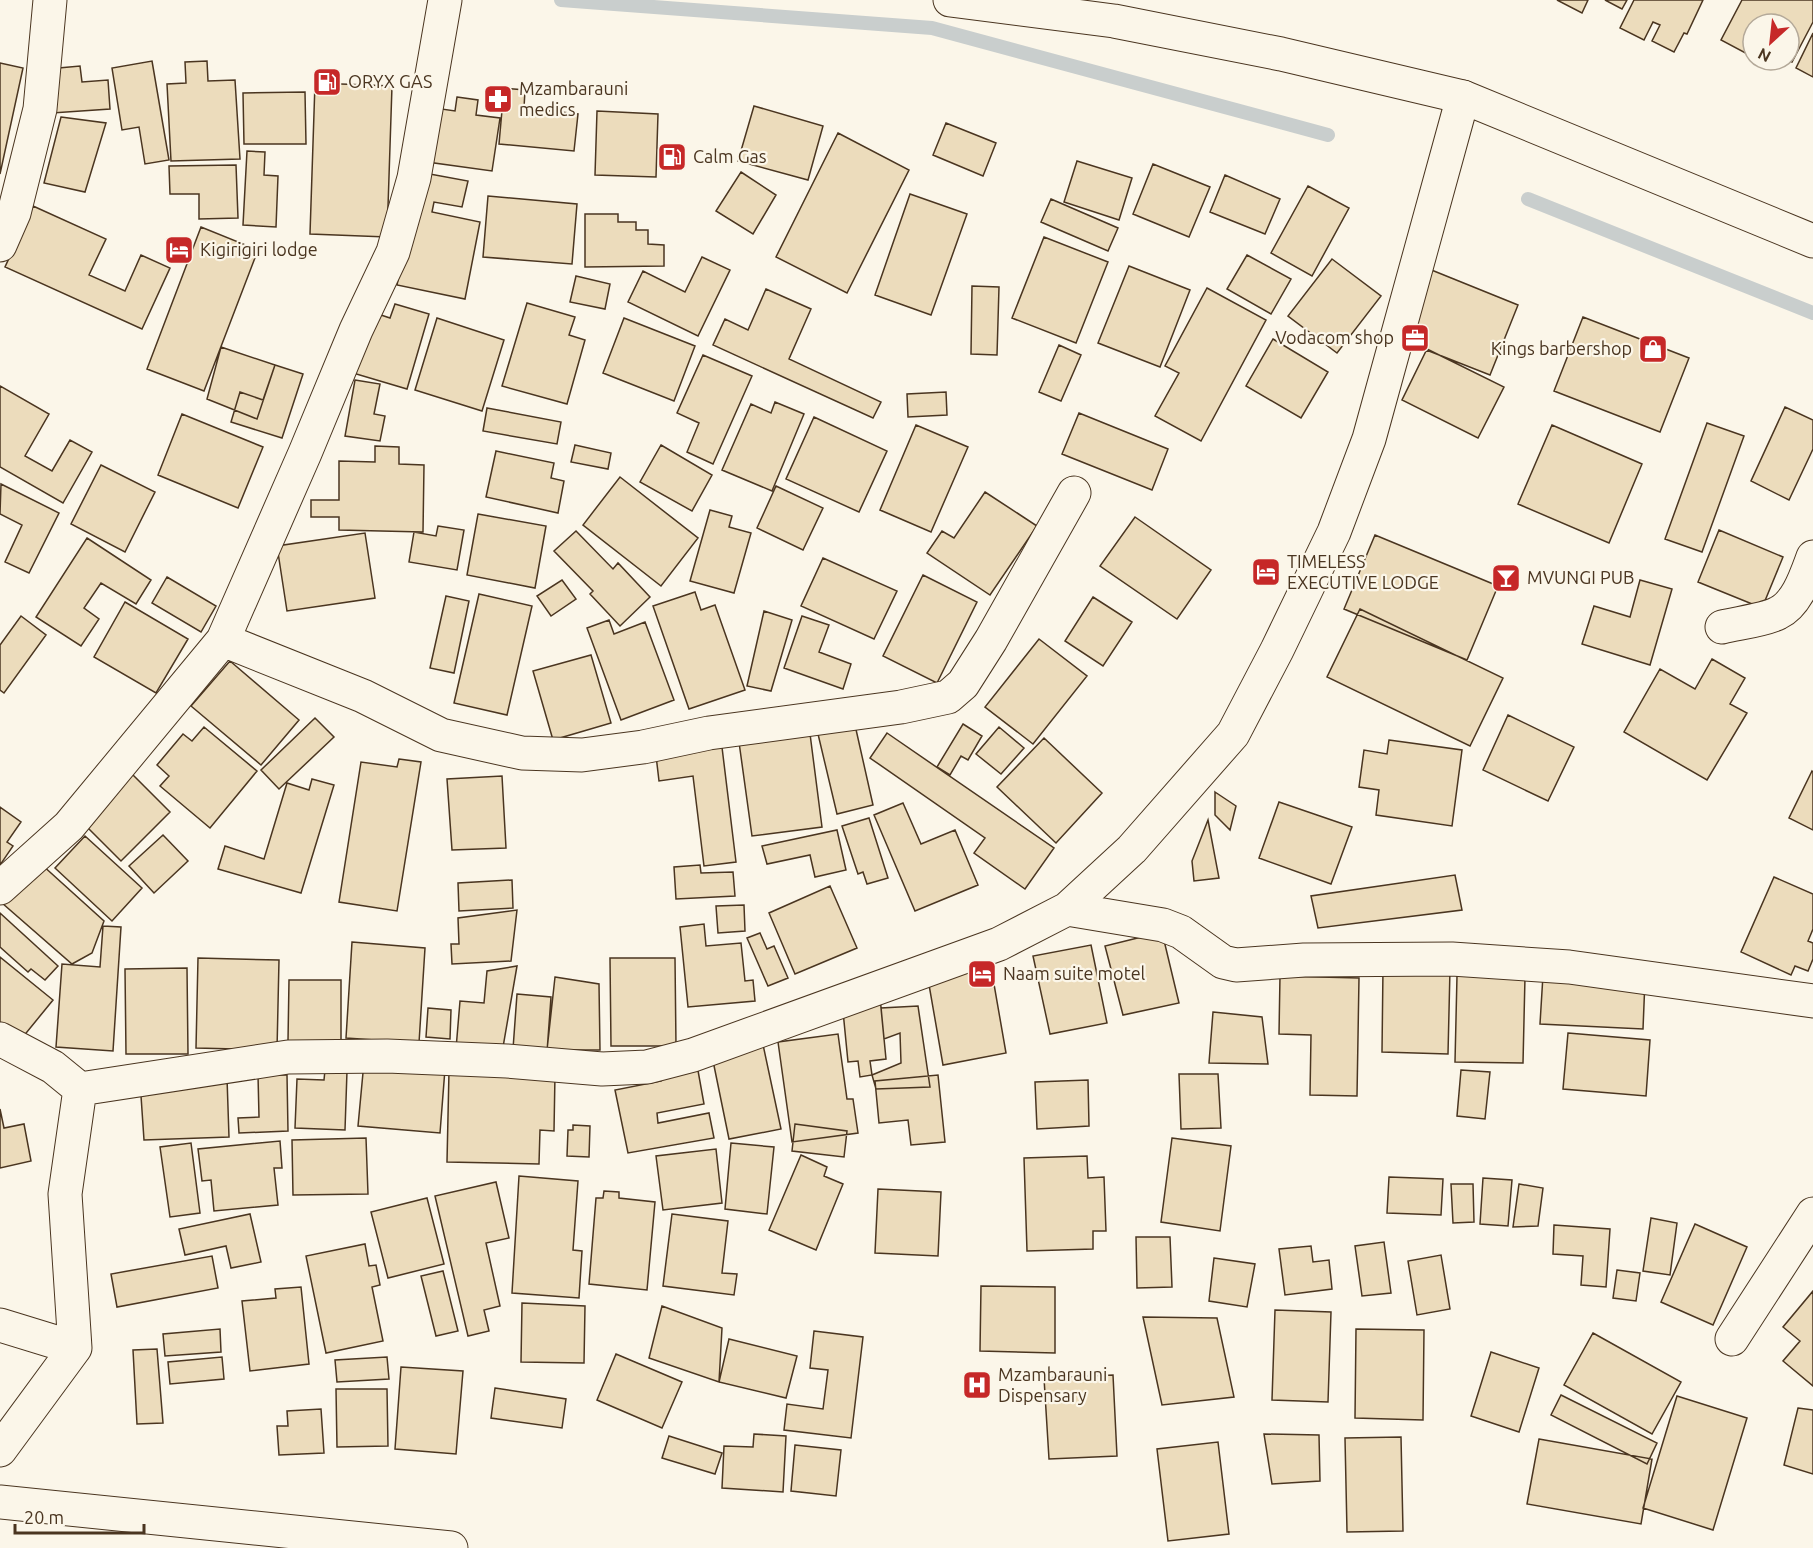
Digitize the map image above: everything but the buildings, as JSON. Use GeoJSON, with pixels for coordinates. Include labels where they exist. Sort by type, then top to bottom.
{"type":"FeatureCollection","features":[{"type":"Feature","properties":{"kind":"street"},"geometry":{"type":"LineString","coordinates":[[0,245],[14,213],[40,109],[50,0]]}},
{"type":"Feature","properties":{"kind":"street"},"geometry":{"type":"LineString","coordinates":[[0,888],[69,826],[223,640],[301,463],[356,330],[393,252],[414,178],[445,0]]}},
{"type":"Feature","properties":{"kind":"street"},"geometry":{"type":"LineString","coordinates":[[950,0],[1114,21],[1281,54],[1463,97],[1813,241]]}},
{"type":"Feature","properties":{"kind":"street"},"geometry":{"type":"LineString","coordinates":[[0,1040],[53,1067],[80,1089],[288,1057],[387,1056],[485,1060],[602,1069],[647,1067],[693,1055],[999,944],[1066,909],[1132,849],[1233,734],[1277,650],[1334,532],[1369,439],[1463,97]]}},
{"type":"Feature","properties":{"kind":"street"},"geometry":{"type":"LineString","coordinates":[[223,640],[363,696],[441,735],[522,753],[582,755],[643,747],[709,733],[901,707],[948,697],[963,684],[991,640],[1074,494]]}},
{"type":"Feature","properties":{"kind":"street"},"geometry":{"type":"LineString","coordinates":[[1722,627],[1779,613],[1792,600],[1804,582],[1813,557]]}},
{"type":"Feature","properties":{"kind":"street"},"geometry":{"type":"LineString","coordinates":[[1066,909],[1163,925],[1181,932],[1223,962],[1236,965],[1304,960],[1452,959],[1569,967],[1813,1001]]}},
{"type":"Feature","properties":{"kind":"street"},"geometry":{"type":"LineString","coordinates":[[0,1450],[75,1348],[65,1194],[80,1089]]}},
{"type":"Feature","properties":{"kind":"street"},"geometry":{"type":"LineString","coordinates":[[1732,1339],[1813,1214]]}},
{"type":"Feature","properties":{"kind":"street"},"geometry":{"type":"LineString","coordinates":[[0,1325],[75,1348]]}},
{"type":"Feature","properties":{"kind":"street"},"geometry":{"type":"LineString","coordinates":[[0,1502],[451,1548]]}},
{"type":"Feature","properties":{"kind":"waterway"},"geometry":{"type":"LineString","coordinates":[[561,0],[932,28],[1328,135]]}},
{"type":"Feature","properties":{"kind":"waterway"},"geometry":{"type":"LineString","coordinates":[[1528,199],[1813,313]]}},
{"type":"Feature","properties":{"kind":"place","name":"ORYX GAS"},"geometry":{"type":"Point","coordinates":[327,82]}},
{"type":"Feature","properties":{"kind":"place","name":"Mzambarauni medics"},"geometry":{"type":"Point","coordinates":[498,99]}},
{"type":"Feature","properties":{"kind":"place","name":"Calm Gas"},"geometry":{"type":"Point","coordinates":[672,157]}},
{"type":"Feature","properties":{"kind":"place","name":"Kigirigiri lodge"},"geometry":{"type":"Point","coordinates":[179,250]}},
{"type":"Feature","properties":{"kind":"place","name":"Vodacom shop"},"geometry":{"type":"Point","coordinates":[1415,338]}},
{"type":"Feature","properties":{"kind":"place","name":"Kings barbershop"},"geometry":{"type":"Point","coordinates":[1653,349]}},
{"type":"Feature","properties":{"kind":"place","name":"TIMELESS EXECUTIVE LODGE"},"geometry":{"type":"Point","coordinates":[1266,572]}},
{"type":"Feature","properties":{"kind":"place","name":"MVUNGI PUB"},"geometry":{"type":"Point","coordinates":[1506,578]}},
{"type":"Feature","properties":{"kind":"place","name":"Naam suite motel"},"geometry":{"type":"Point","coordinates":[982,974]}},
{"type":"Feature","properties":{"kind":"place","name":"Mzambarauni Dispensary"},"geometry":{"type":"Point","coordinates":[977,1385]}}]}
